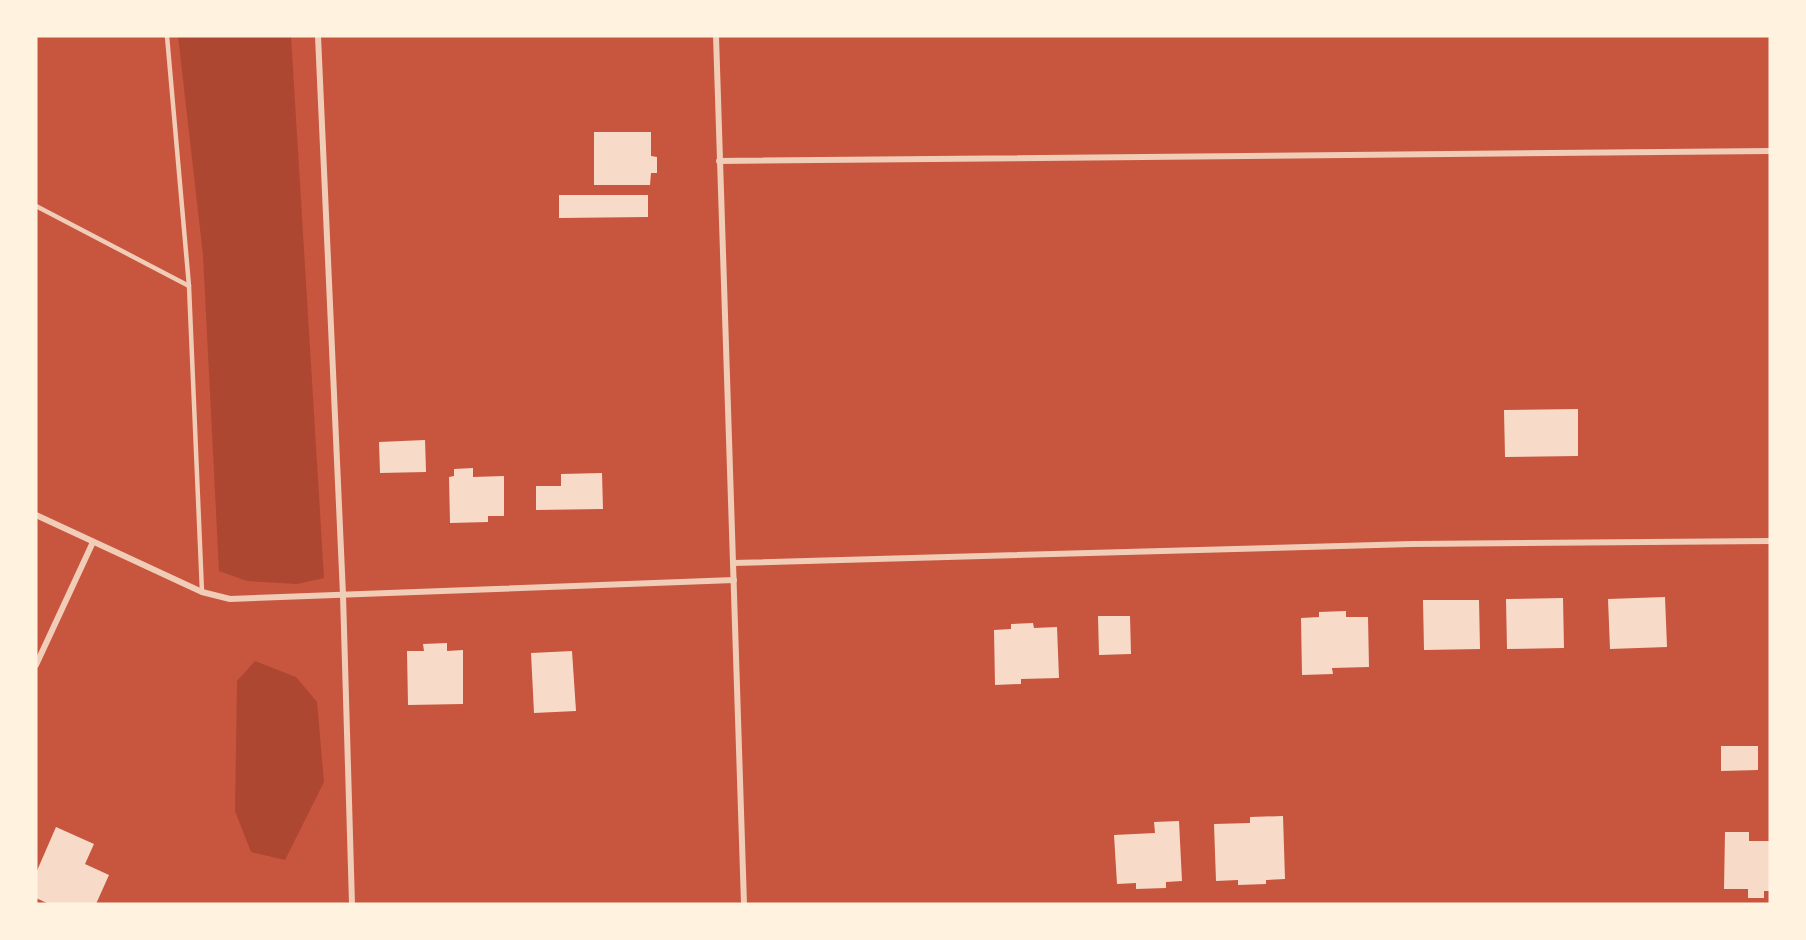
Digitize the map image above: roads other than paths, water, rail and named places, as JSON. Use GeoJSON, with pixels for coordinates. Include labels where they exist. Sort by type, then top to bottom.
{"type":"FeatureCollection","features":[{"type":"Feature","properties":{"kind":"street"},"geometry":{"type":"LineString","coordinates":[[318,36],[343,595],[352,904]]}},
{"type":"Feature","properties":{"kind":"street"},"geometry":{"type":"LineString","coordinates":[[716,36],[744,904]]}},
{"type":"Feature","properties":{"kind":"street"},"geometry":{"type":"LineString","coordinates":[[719,161],[1770,151]]}},
{"type":"Feature","properties":{"kind":"street"},"geometry":{"type":"LineString","coordinates":[[36,515],[202,592],[230,599],[734,580]]}},
{"type":"Feature","properties":{"kind":"street"},"geometry":{"type":"LineString","coordinates":[[36,665],[93,542]]}},
{"type":"Feature","properties":{"kind":"street"},"geometry":{"type":"LineString","coordinates":[[733,563],[1412,544],[1770,542]]}},
{"type":"Feature","properties":{"kind":"lane"},"geometry":{"type":"LineString","coordinates":[[166,36],[189,286],[202,592]]}},
{"type":"Feature","properties":{"kind":"lane"},"geometry":{"type":"LineString","coordinates":[[36,206],[189,286]]}}]}
